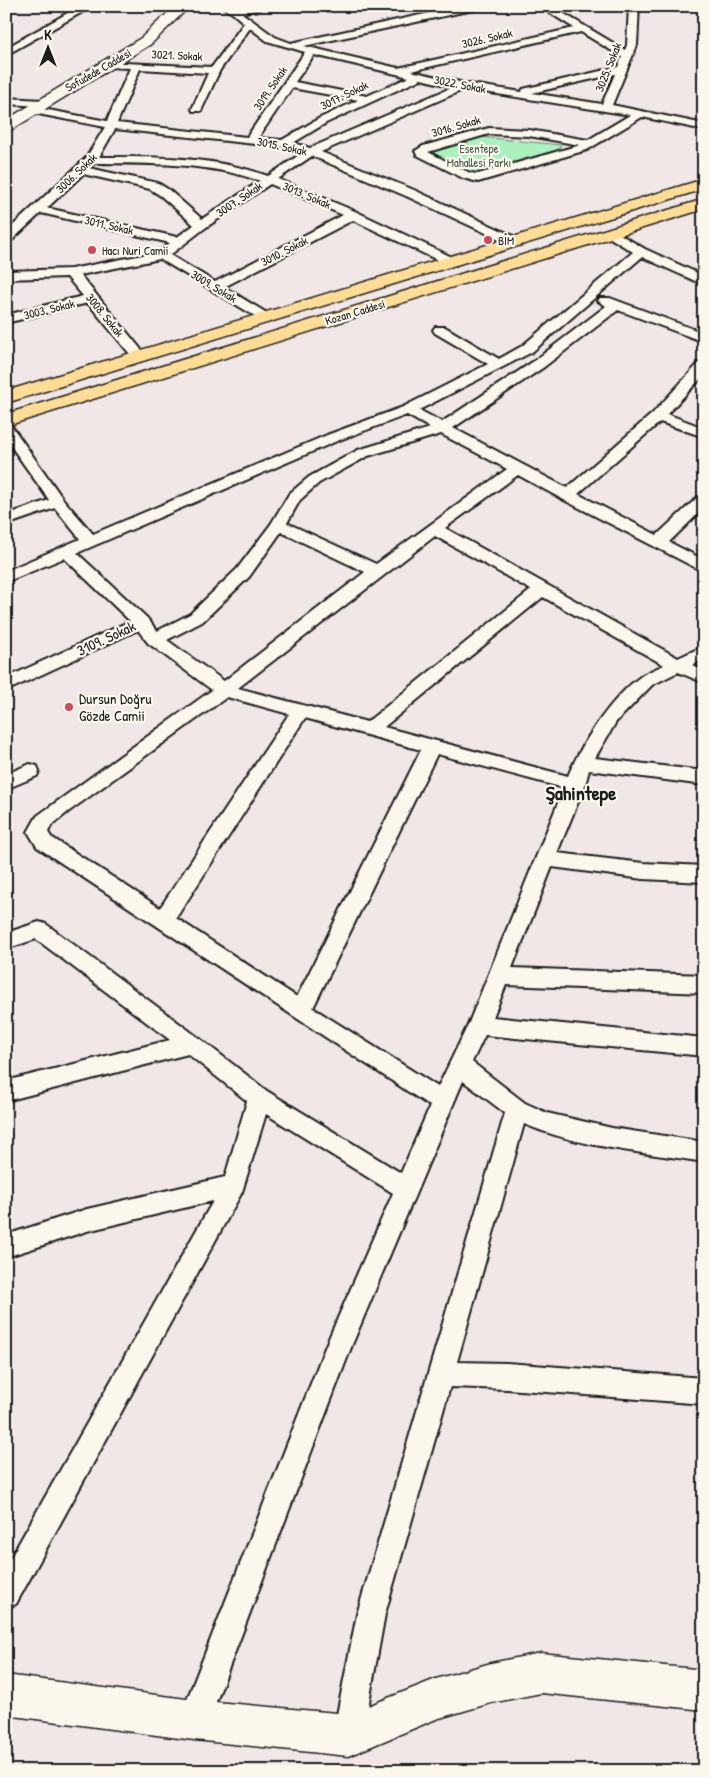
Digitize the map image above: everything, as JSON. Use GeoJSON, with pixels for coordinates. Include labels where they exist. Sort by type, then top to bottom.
{"type":"FeatureCollection","features":[{"type":"Feature","properties":{"kind":"highway","name":"Kozan Caddesi"},"geometry":{"type":"LineString","coordinates":[[6,397],[704,184]]}},
{"type":"Feature","properties":{"kind":"highway","name":"Kozan Caddesi"},"geometry":{"type":"LineString","coordinates":[[6,420],[704,204]]}},
{"type":"Feature","properties":{"kind":"main road","name":"Sofudede Caddesi"},"geometry":{"type":"LineString","coordinates":[[6,127],[146,41],[184,6]]}},
{"type":"Feature","properties":{"kind":"main road"},"geometry":{"type":"LineString","coordinates":[[232,8],[255,6]]}},
{"type":"Feature","properties":{"kind":"main road"},"geometry":{"type":"LineString","coordinates":[[6,1695],[194,1720],[348,1735],[436,1699],[491,1683],[541,1673],[704,1690]]}},
{"type":"Feature","properties":{"kind":"street"},"geometry":{"type":"LineString","coordinates":[[6,52],[52,28],[88,6]]}},
{"type":"Feature","properties":{"kind":"street"},"geometry":{"type":"LineString","coordinates":[[290,46],[477,6]]}},
{"type":"Feature","properties":{"kind":"street"},"geometry":{"type":"LineString","coordinates":[[544,6],[628,56]]}},
{"type":"Feature","properties":{"kind":"street","name":"3025. Sokak"},"geometry":{"type":"LineString","coordinates":[[606,107],[628,56],[633,36],[634,6]]}},
{"type":"Feature","properties":{"kind":"street","name":"3022. Sokak"},"geometry":{"type":"LineString","coordinates":[[232,8],[271,40],[290,46],[464,86],[699,123]]}},
{"type":"Feature","properties":{"kind":"street"},"geometry":{"type":"LineString","coordinates":[[197,109],[215,70],[249,22]]}},
{"type":"Feature","properties":{"kind":"street"},"geometry":{"type":"LineString","coordinates":[[15,33],[52,28]]}},
{"type":"Feature","properties":{"kind":"street","name":"3026. Sokak"},"geometry":{"type":"LineString","coordinates":[[397,71],[582,29]]}},
{"type":"Feature","properties":{"kind":"street","name":"3019. Sokak"},"geometry":{"type":"LineString","coordinates":[[252,140],[311,51]]}},
{"type":"Feature","properties":{"kind":"street","name":"3021. Sokak"},"geometry":{"type":"LineString","coordinates":[[107,64],[215,70]]}},
{"type":"Feature","properties":{"kind":"street","name":"3006. Sokak"},"geometry":{"type":"LineString","coordinates":[[6,239],[91,160],[111,125],[137,65]]}},
{"type":"Feature","properties":{"kind":"street"},"geometry":{"type":"LineString","coordinates":[[516,94],[622,69]]}},
{"type":"Feature","properties":{"kind":"street","name":"3017. Sokak"},"geometry":{"type":"LineString","coordinates":[[284,144],[322,121],[419,76]]}},
{"type":"Feature","properties":{"kind":"street"},"geometry":{"type":"LineString","coordinates":[[289,84],[367,99]]}},
{"type":"Feature","properties":{"kind":"street","name":"3007. Sokak"},"geometry":{"type":"LineString","coordinates":[[6,275],[71,273],[162,255],[201,225],[311,152],[464,86]]}},
{"type":"Feature","properties":{"kind":"street","name":"3015. Sokak"},"geometry":{"type":"LineString","coordinates":[[6,101],[111,125],[284,144],[311,152],[410,193],[516,242]]}},
{"type":"Feature","properties":{"kind":"street","name":"3016. Sokak"},"geometry":{"type":"LineString","coordinates":[[592,144],[529,134],[489,131],[427,148],[421,151],[421,153],[466,176],[478,178],[592,144],[640,113]]}},
{"type":"Feature","properties":{"kind":"street","name":"3013. Sokak"},"geometry":{"type":"LineString","coordinates":[[91,160],[197,163],[227,167],[268,180],[353,215],[452,262]]}},
{"type":"Feature","properties":{"kind":"street"},"geometry":{"type":"LineString","coordinates":[[82,170],[154,186],[165,193],[201,225]]}},
{"type":"Feature","properties":{"kind":"street","name":"3011. Sokak"},"geometry":{"type":"LineString","coordinates":[[37,209],[181,242]]}},
{"type":"Feature","properties":{"kind":"street","name":"3010. Sokak"},"geometry":{"type":"LineString","coordinates":[[215,287],[353,215]]}},
{"type":"Feature","properties":{"kind":"street"},"geometry":{"type":"LineString","coordinates":[[6,219],[24,221]]}},
{"type":"Feature","properties":{"kind":"street"},"geometry":{"type":"LineString","coordinates":[[611,233],[641,252],[704,281]]}},
{"type":"Feature","properties":{"kind":"street"},"geometry":{"type":"LineString","coordinates":[[6,577],[332,438],[408,410],[498,364],[527,349],[641,252]]}},
{"type":"Feature","properties":{"kind":"street","name":"3009. Sokak"},"geometry":{"type":"LineString","coordinates":[[162,255],[265,318]]}},
{"type":"Feature","properties":{"kind":"street","name":"3008. Sokak"},"geometry":{"type":"LineString","coordinates":[[71,273],[139,356]]}},
{"type":"Feature","properties":{"kind":"street"},"geometry":{"type":"LineString","coordinates":[[590,296],[704,338]]}},
{"type":"Feature","properties":{"kind":"street","name":"3003. Sokak"},"geometry":{"type":"LineString","coordinates":[[6,319],[92,298]]}},
{"type":"Feature","properties":{"kind":"street"},"geometry":{"type":"LineString","coordinates":[[154,639],[196,618],[243,573],[278,525],[294,497],[314,480],[363,452],[441,429],[539,364],[616,305]]}},
{"type":"Feature","properties":{"kind":"street"},"geometry":{"type":"LineString","coordinates":[[440,330],[498,364]]}},
{"type":"Feature","properties":{"kind":"street"},"geometry":{"type":"LineString","coordinates":[[567,496],[658,416],[704,366]]}},
{"type":"Feature","properties":{"kind":"street"},"geometry":{"type":"LineString","coordinates":[[408,410],[516,469],[704,567]]}},
{"type":"Feature","properties":{"kind":"street"},"geometry":{"type":"LineString","coordinates":[[658,416],[704,433]]}},
{"type":"Feature","properties":{"kind":"street"},"geometry":{"type":"LineString","coordinates":[[6,428],[58,502],[91,542]]}},
{"type":"Feature","properties":{"kind":"street"},"geometry":{"type":"LineString","coordinates":[[444,1102],[301,1011],[44,842],[38,832],[44,821],[61,808],[224,690],[377,570],[516,469]]}},
{"type":"Feature","properties":{"kind":"street"},"geometry":{"type":"LineString","coordinates":[[659,542],[704,499]]}},
{"type":"Feature","properties":{"kind":"street"},"geometry":{"type":"LineString","coordinates":[[6,520],[58,502]]}},
{"type":"Feature","properties":{"kind":"street"},"geometry":{"type":"LineString","coordinates":[[278,525],[377,570]]}},
{"type":"Feature","properties":{"kind":"street"},"geometry":{"type":"LineString","coordinates":[[434,529],[679,666],[704,677]]}},
{"type":"Feature","properties":{"kind":"street","name":"3109. Sokak"},"geometry":{"type":"LineString","coordinates":[[6,685],[142,622],[67,552]]}},
{"type":"Feature","properties":{"kind":"street"},"geometry":{"type":"LineString","coordinates":[[370,729],[542,589]]}},
{"type":"Feature","properties":{"kind":"street"},"geometry":{"type":"LineString","coordinates":[[142,622],[154,639],[224,690],[576,785]]}},
{"type":"Feature","properties":{"kind":"street"},"geometry":{"type":"LineString","coordinates":[[194,1720],[339,1345],[459,1065],[480,1025],[584,763],[610,718],[646,681],[704,652]]}},
{"type":"Feature","properties":{"kind":"street"},"geometry":{"type":"LineString","coordinates":[[163,921],[300,712]]}},
{"type":"Feature","properties":{"kind":"street"},"geometry":{"type":"LineString","coordinates":[[301,1011],[432,746]]}},
{"type":"Feature","properties":{"kind":"street"},"geometry":{"type":"LineString","coordinates":[[584,763],[704,778]]}},
{"type":"Feature","properties":{"kind":"street"},"geometry":{"type":"LineString","coordinates":[[6,782],[30,771]]}},
{"type":"Feature","properties":{"kind":"street"},"geometry":{"type":"LineString","coordinates":[[545,859],[643,871],[704,874]]}},
{"type":"Feature","properties":{"kind":"street"},"geometry":{"type":"LineString","coordinates":[[6,941],[39,930],[192,1044],[259,1098],[407,1189]]}},
{"type":"Feature","properties":{"kind":"street"},"geometry":{"type":"LineString","coordinates":[[499,976],[704,984]]}},
{"type":"Feature","properties":{"kind":"street"},"geometry":{"type":"LineString","coordinates":[[480,1025],[704,1047]]}},
{"type":"Feature","properties":{"kind":"street"},"geometry":{"type":"LineString","coordinates":[[6,1091],[192,1044]]}},
{"type":"Feature","properties":{"kind":"street"},"geometry":{"type":"LineString","coordinates":[[459,1065],[517,1110],[544,1122],[612,1138],[704,1152]]}},
{"type":"Feature","properties":{"kind":"street"},"geometry":{"type":"LineString","coordinates":[[6,1594],[234,1185],[259,1098]]}},
{"type":"Feature","properties":{"kind":"street"},"geometry":{"type":"LineString","coordinates":[[348,1735],[371,1614],[517,1110]]}},
{"type":"Feature","properties":{"kind":"street"},"geometry":{"type":"LineString","coordinates":[[6,1246],[87,1220],[234,1185]]}},
{"type":"Feature","properties":{"kind":"street"},"geometry":{"type":"LineString","coordinates":[[440,1374],[507,1376],[704,1391]]}},
{"type":"Feature","properties":{"kind":"green space","name":"Esentepe Mahallesi Parkı"},"geometry":{"type":"Polygon","coordinates":[[[480,137],[561,145],[558,150],[474,175],[429,153],[480,137]]]}},
{"type":"Feature","properties":{"kind":"place","name":"BİM"},"geometry":{"type":"Point","coordinates":[488,240]}},
{"type":"Feature","properties":{"kind":"place","name":"Hacı Nuri Camii"},"geometry":{"type":"Point","coordinates":[92,250]}},
{"type":"Feature","properties":{"kind":"place","name":"Dursun Doğru Gözde Camii"},"geometry":{"type":"Point","coordinates":[69,707]}},
{"type":"Feature","properties":{"kind":"district","name":"Şahintepe"},"geometry":{"type":"Point","coordinates":[581,792]}}]}
